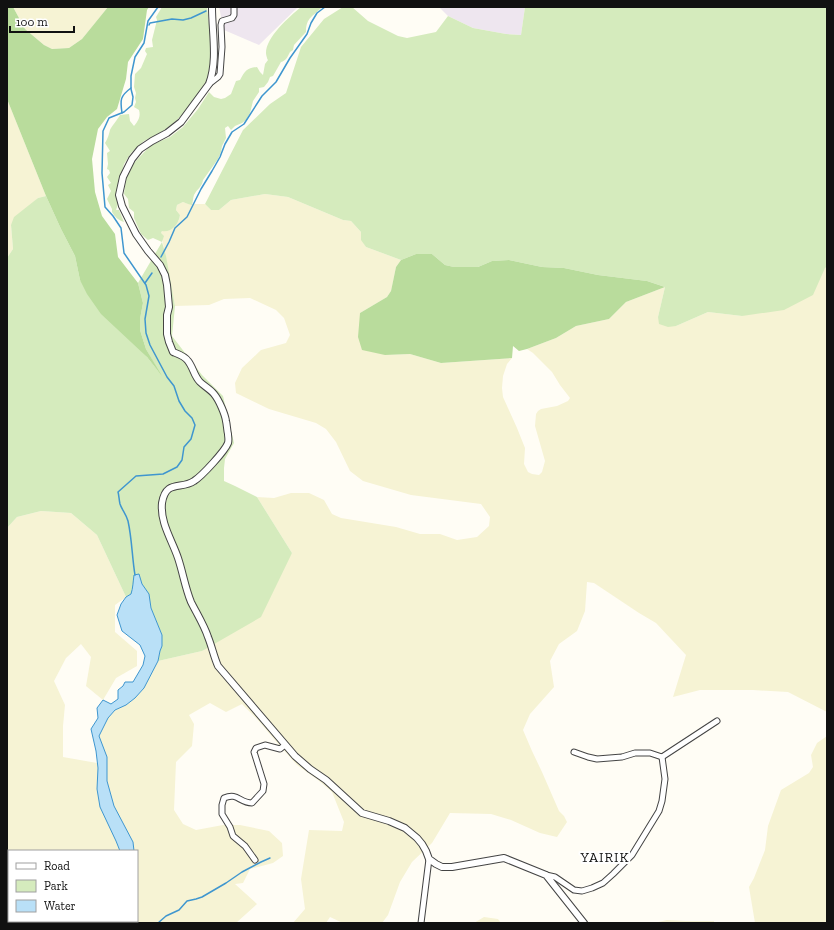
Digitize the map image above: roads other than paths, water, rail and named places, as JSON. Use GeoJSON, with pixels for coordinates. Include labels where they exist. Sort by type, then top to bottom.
{"type":"FeatureCollection","features":[{"type":"Feature","properties":{"kind":"street"},"geometry":{"type":"LineString","coordinates":[[212,7],[214,64],[209,84],[181,122],[167,133],[140,149],[132,159],[123,177],[119,195],[122,206],[136,234],[160,265],[165,275],[169,307],[167,314],[167,334],[173,352],[188,360],[199,381],[213,393],[219,403],[226,421],[229,440],[210,467],[194,482],[170,488],[165,493],[162,509],[164,521],[168,536],[177,556],[185,585],[208,636],[214,658],[218,666],[295,756],[326,780],[362,813],[389,821],[404,828],[422,844],[429,859],[421,923]]}},
{"type":"Feature","properties":{"kind":"street"},"geometry":{"type":"LineString","coordinates":[[209,84],[218,78],[220,74],[222,21],[232,18],[234,15],[234,7]]}},
{"type":"Feature","properties":{"kind":"street"},"geometry":{"type":"LineString","coordinates":[[662,757],[717,721]]}},
{"type":"Feature","properties":{"kind":"street"},"geometry":{"type":"LineString","coordinates":[[255,860],[245,846],[234,836],[222,814],[222,805],[224,798],[230,796],[236,797],[247,803],[252,803],[263,791],[264,784],[254,752],[256,748],[265,745],[280,749],[285,745]]}},
{"type":"Feature","properties":{"kind":"street"},"geometry":{"type":"LineString","coordinates":[[574,752],[597,759],[622,757],[635,753],[650,753],[662,757]]}},
{"type":"Feature","properties":{"kind":"street"},"geometry":{"type":"LineString","coordinates":[[429,859],[442,867],[452,867],[504,858],[546,875],[555,877],[574,890],[582,891],[592,888],[613,874],[632,855],[660,811],[665,779],[662,757]]}},
{"type":"Feature","properties":{"kind":"street"},"geometry":{"type":"LineString","coordinates":[[546,875],[584,923]]}},
{"type":"Feature","properties":{"kind":"water"},"geometry":{"type":"Polygon","coordinates":[[[139,574],[142,584],[149,594],[151,608],[162,635],[162,646],[158,661],[144,688],[126,705],[115,710],[108,718],[99,736],[107,757],[107,781],[114,806],[133,842],[134,850],[120,850],[100,807],[97,789],[98,768],[91,729],[98,718],[97,708],[103,700],[111,704],[118,699],[118,690],[125,682],[133,682],[143,665],[145,656],[140,645],[122,631],[117,615],[121,604],[126,597],[131,594],[134,575],[139,574]]]}},
{"type":"Feature","properties":{"kind":"water"},"geometry":{"type":"Polygon","coordinates":[[[70,922],[124,922],[124,923],[68,923],[70,922]]]}},
{"type":"Feature","properties":{"kind":"waterway"},"geometry":{"type":"LineString","coordinates":[[135,575],[128,521],[120,504],[118,492],[136,476],[163,474],[177,467],[182,460],[184,447],[191,439],[195,425],[192,418],[185,411],[179,401],[174,386],[167,377],[150,345],[146,333],[145,319],[149,296],[146,285],[124,253],[121,228],[105,207],[102,173],[103,131],[109,118],[124,112],[132,105],[133,97],[131,89],[131,76],[135,57],[144,43],[148,21],[158,7]]}},
{"type":"Feature","properties":{"kind":"waterway"},"geometry":{"type":"LineString","coordinates":[[161,257],[175,228],[187,217],[232,132],[244,124],[262,96],[276,82],[290,58],[307,34],[317,13],[325,7]]}},
{"type":"Feature","properties":{"kind":"waterway"},"geometry":{"type":"LineString","coordinates":[[149,25],[150,23],[172,19],[183,20],[206,11]]}},
{"type":"Feature","properties":{"kind":"waterway"},"geometry":{"type":"LineString","coordinates":[[122,113],[121,105],[123,96],[131,88]]}},
{"type":"Feature","properties":{"kind":"waterway"},"geometry":{"type":"LineString","coordinates":[[145,283],[152,273]]}},
{"type":"Feature","properties":{"kind":"waterway"},"geometry":{"type":"LineString","coordinates":[[158,923],[166,916],[179,910],[187,901],[202,897],[242,872],[270,858]]}},
{"type":"Feature","properties":{"kind":"district","name":"YAIRIK"},"geometry":{"type":"Point","coordinates":[605,857]}}]}
